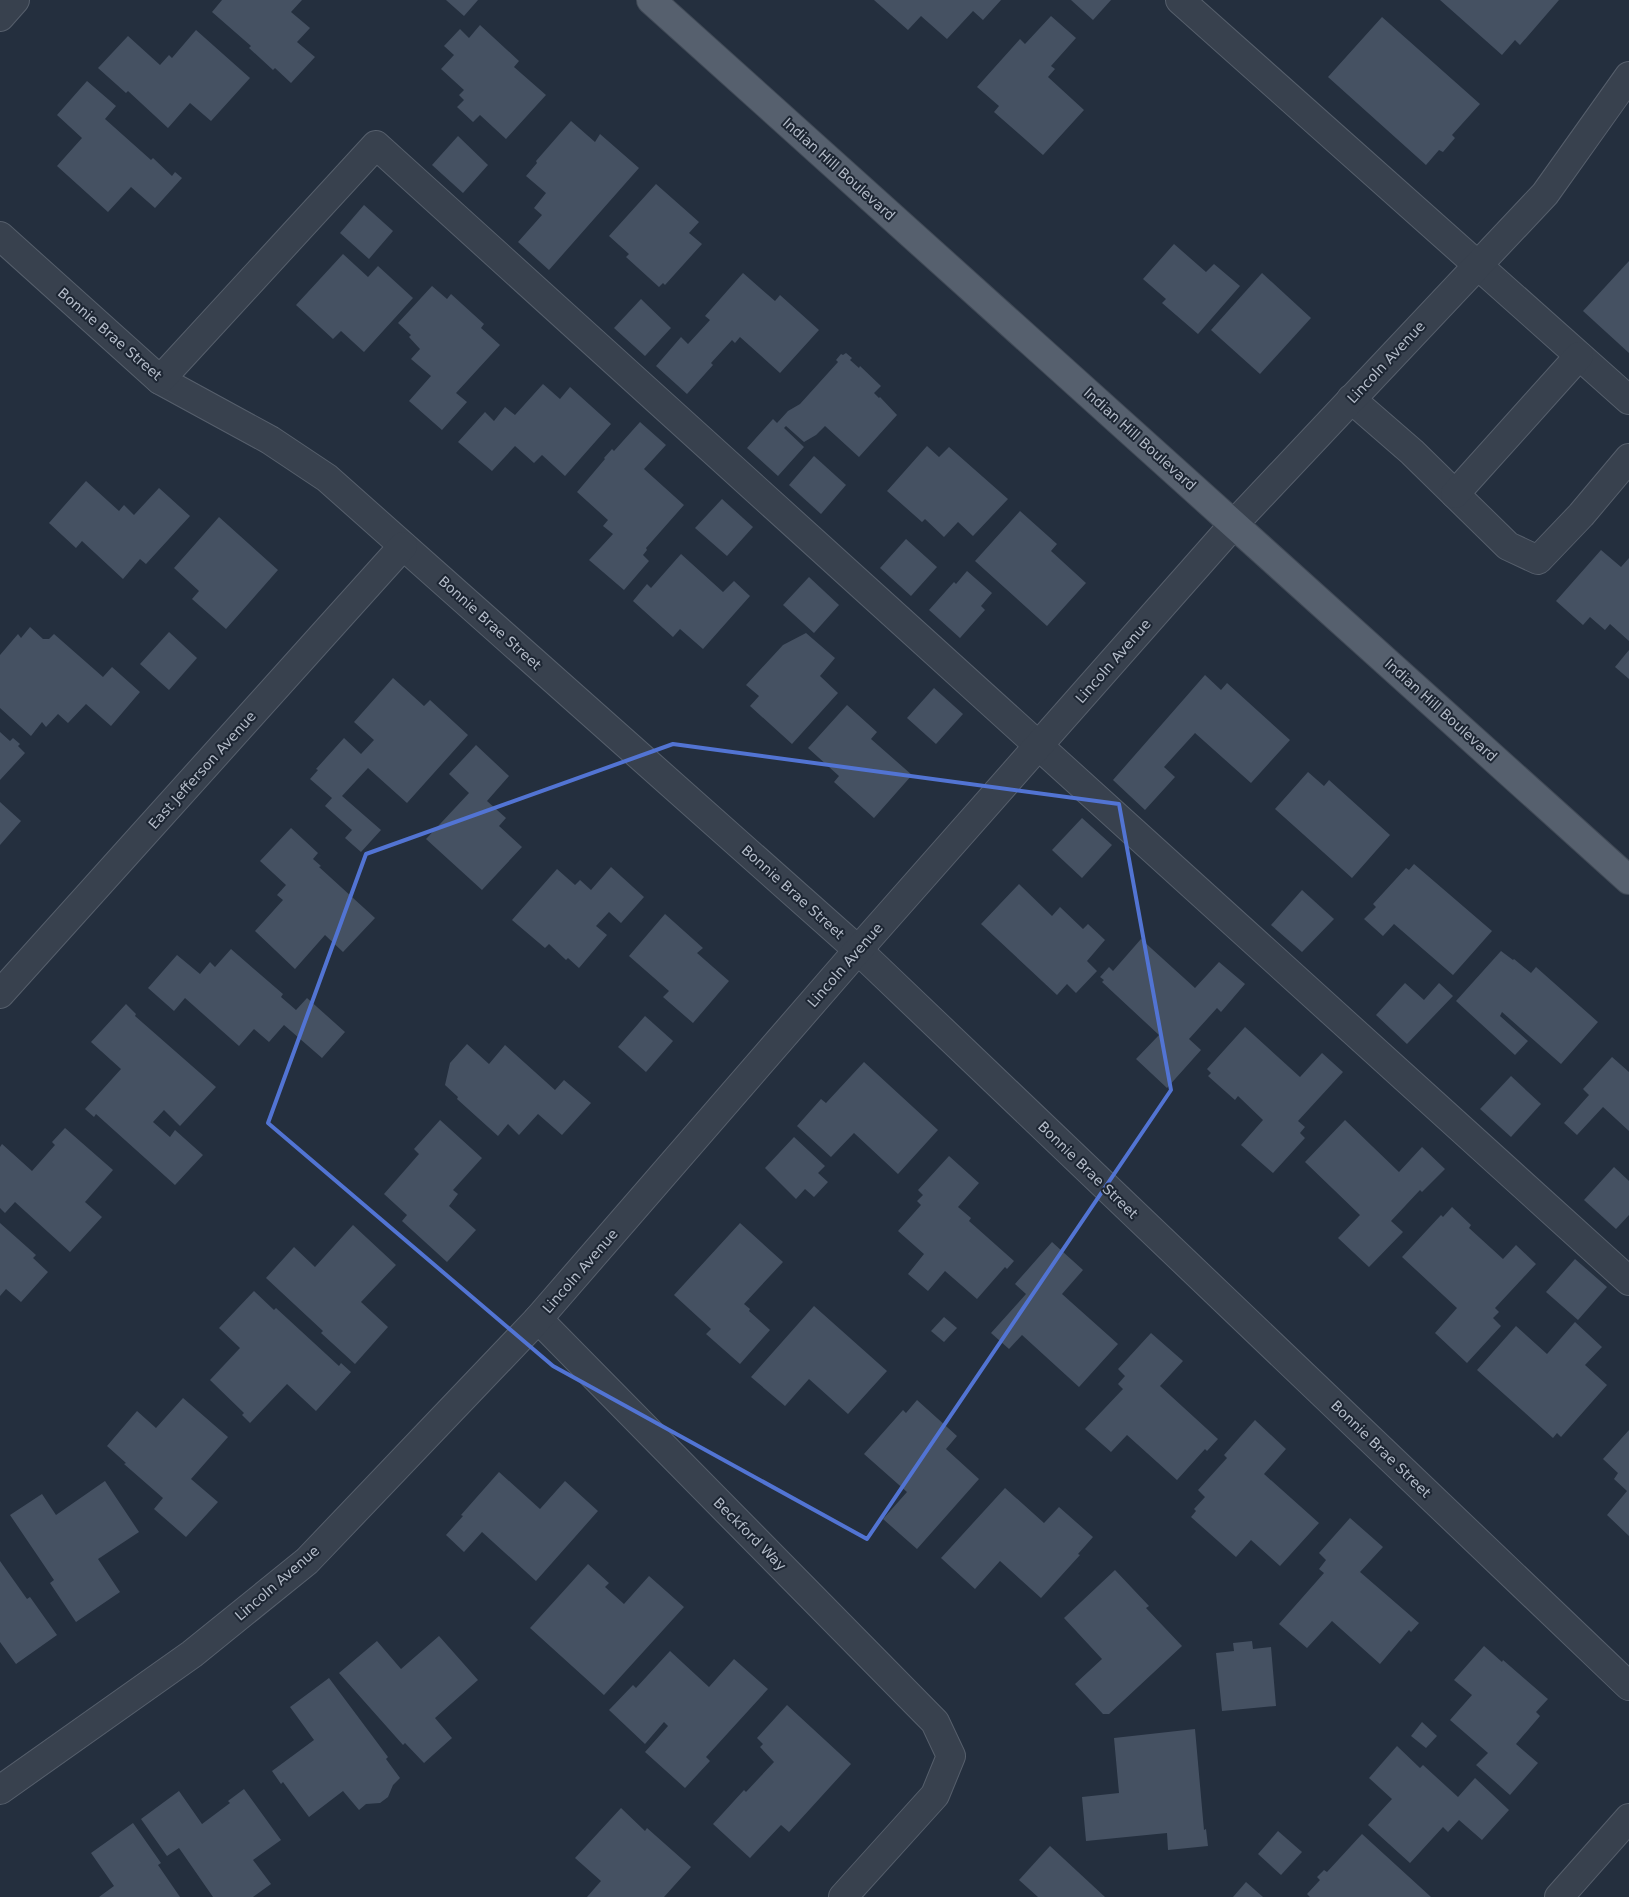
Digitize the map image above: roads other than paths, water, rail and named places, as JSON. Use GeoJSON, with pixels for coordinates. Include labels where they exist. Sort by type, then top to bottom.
{"type":"FeatureCollection","features":[{"type":"Feature","properties":{"kind":"main road","name":"Indian Hill Boulevard"},"geometry":{"type":"LineString","coordinates":[[651,0],[1629,880]]}},
{"type":"Feature","properties":{"kind":"street"},"geometry":{"type":"LineString","coordinates":[[0,17],[15,0]]}},
{"type":"Feature","properties":{"kind":"street"},"geometry":{"type":"LineString","coordinates":[[1180,0],[1629,400]]}},
{"type":"Feature","properties":{"kind":"street","name":"Lincoln Avenue"},"geometry":{"type":"LineString","coordinates":[[0,1790],[192,1654],[307,1561],[538,1319],[858,950],[1234,524],[1545,194],[1629,76]]}},
{"type":"Feature","properties":{"kind":"street"},"geometry":{"type":"LineString","coordinates":[[160,380],[376,145],[1629,1281]]}},
{"type":"Feature","properties":{"kind":"street","name":"Bonnie Brae Street"},"geometry":{"type":"LineString","coordinates":[[0,236],[160,380],[270,440],[327,478],[858,950],[1629,1686]]}},
{"type":"Feature","properties":{"kind":"street"},"geometry":{"type":"LineString","coordinates":[[1455,494],[1580,356]]}},
{"type":"Feature","properties":{"kind":"street"},"geometry":{"type":"LineString","coordinates":[[1351,399],[1412,452],[1508,546],[1538,560],[1581,515],[1629,458]]}},
{"type":"Feature","properties":{"kind":"street","name":"East Jefferson Avenue"},"geometry":{"type":"LineString","coordinates":[[0,994],[403,546]]}},
{"type":"Feature","properties":{"kind":"street","name":"Beckford Way"},"geometry":{"type":"LineString","coordinates":[[538,1319],[935,1722],[950,1756],[935,1795],[843,1897]]}},
{"type":"Feature","properties":{"kind":"street"},"geometry":{"type":"LineString","coordinates":[[1559,1897],[1629,1818]]}}]}
